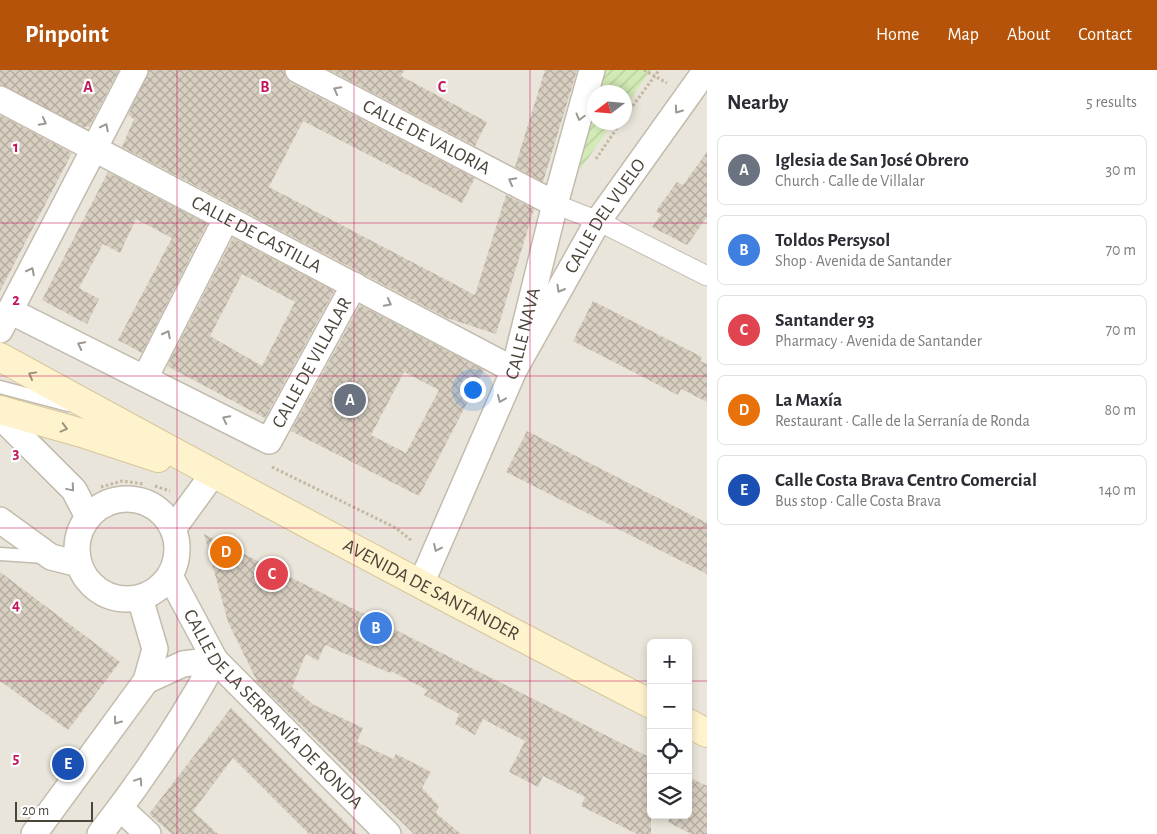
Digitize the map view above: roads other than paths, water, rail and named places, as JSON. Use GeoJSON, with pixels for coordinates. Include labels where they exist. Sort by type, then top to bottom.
{"type":"FeatureCollection","features":[{"type":"Feature","properties":{"kind":"main road","name":"AVENIDA DE SANTANDER"},"geometry":{"type":"LineString","coordinates":[[0,357],[213,474],[268,501],[421,584],[647,702]]}},
{"type":"Feature","properties":{"kind":"main road","name":"AVENIDA DE SANTANDER"},"geometry":{"type":"LineString","coordinates":[[0,410],[82,433],[213,474]]}},
{"type":"Feature","properties":{"kind":"main road"},"geometry":{"type":"LineString","coordinates":[[692,725],[707,733]]}},
{"type":"Feature","properties":{"kind":"street"},"geometry":{"type":"LineString","coordinates":[[135,70],[5,320],[145,378],[226,219]]}},
{"type":"Feature","properties":{"kind":"street","name":"CALLE DE VALORIA"},"geometry":{"type":"LineString","coordinates":[[298,70],[556,204]]}},
{"type":"Feature","properties":{"kind":"street","name":"CALLE NAVA"},"geometry":{"type":"LineString","coordinates":[[421,584],[514,370],[592,70]]}},
{"type":"Feature","properties":{"kind":"street","name":"CALLE DEL VUELO"},"geometry":{"type":"LineString","coordinates":[[514,370],[598,221],[706,70]]}},
{"type":"Feature","properties":{"kind":"street","name":"CALLE DE CASTILLA"},"geometry":{"type":"LineString","coordinates":[[0,99],[514,370]]}},
{"type":"Feature","properties":{"kind":"street"},"geometry":{"type":"LineString","coordinates":[[556,204],[598,221],[707,276]]}},
{"type":"Feature","properties":{"kind":"street","name":"CALLE DE VILLALAR"},"geometry":{"type":"LineString","coordinates":[[145,378],[269,441],[354,285]]}},
{"type":"Feature","properties":{"kind":"street"},"geometry":{"type":"LineString","coordinates":[[0,416],[74,490],[88,517]]}},
{"type":"Feature","properties":{"kind":"street"},"geometry":{"type":"LineString","coordinates":[[174,529],[213,474]]}},
{"type":"Feature","properties":{"kind":"street"},"geometry":{"type":"LineString","coordinates":[[134,498],[156,507],[174,529],[178,552],[170,576],[152,593],[140,598],[127,599],[104,594],[95,588],[84,575],[79,564],[78,535],[88,517],[96,509],[112,500],[134,498]]}},
{"type":"Feature","properties":{"kind":"street"},"geometry":{"type":"LineString","coordinates":[[0,520],[51,557],[79,564]]}},
{"type":"Feature","properties":{"kind":"street","name":"CALLE DE LA SERRANÍA DE RONDA"},"geometry":{"type":"LineString","coordinates":[[170,576],[215,660],[388,834]]}},
{"type":"Feature","properties":{"kind":"street"},"geometry":{"type":"LineString","coordinates":[[34,834],[146,681],[155,649],[140,598]]}},
{"type":"Feature","properties":{"kind":"street"},"geometry":{"type":"LineString","coordinates":[[146,681],[182,664],[215,660]]}},
{"type":"Feature","properties":{"kind":"street"},"geometry":{"type":"LineString","coordinates":[[100,834],[120,808],[190,704],[215,660]]}},
{"type":"Feature","properties":{"kind":"street"},"geometry":{"type":"LineString","coordinates":[[120,808],[148,834]]}},
{"type":"Feature","properties":{"kind":"lane"},"geometry":{"type":"LineString","coordinates":[[0,386],[109,417]]}},
{"type":"Feature","properties":{"kind":"lane"},"geometry":{"type":"LineString","coordinates":[[0,554],[51,557]]}},
{"type":"Feature","properties":{"kind":"place","name":"Iglesia de San José Obrero"},"geometry":{"type":"Point","coordinates":[350,400]}},
{"type":"Feature","properties":{"kind":"place","name":"La Maxía"},"geometry":{"type":"Point","coordinates":[226,552]}},
{"type":"Feature","properties":{"kind":"place","name":"Santander 93"},"geometry":{"type":"Point","coordinates":[272,574]}},
{"type":"Feature","properties":{"kind":"place","name":"Toldos Persysol"},"geometry":{"type":"Point","coordinates":[376,628]}},
{"type":"Feature","properties":{"kind":"place","name":"Calle Costa Brava Centro Comercial"},"geometry":{"type":"Point","coordinates":[68,764]}}]}
